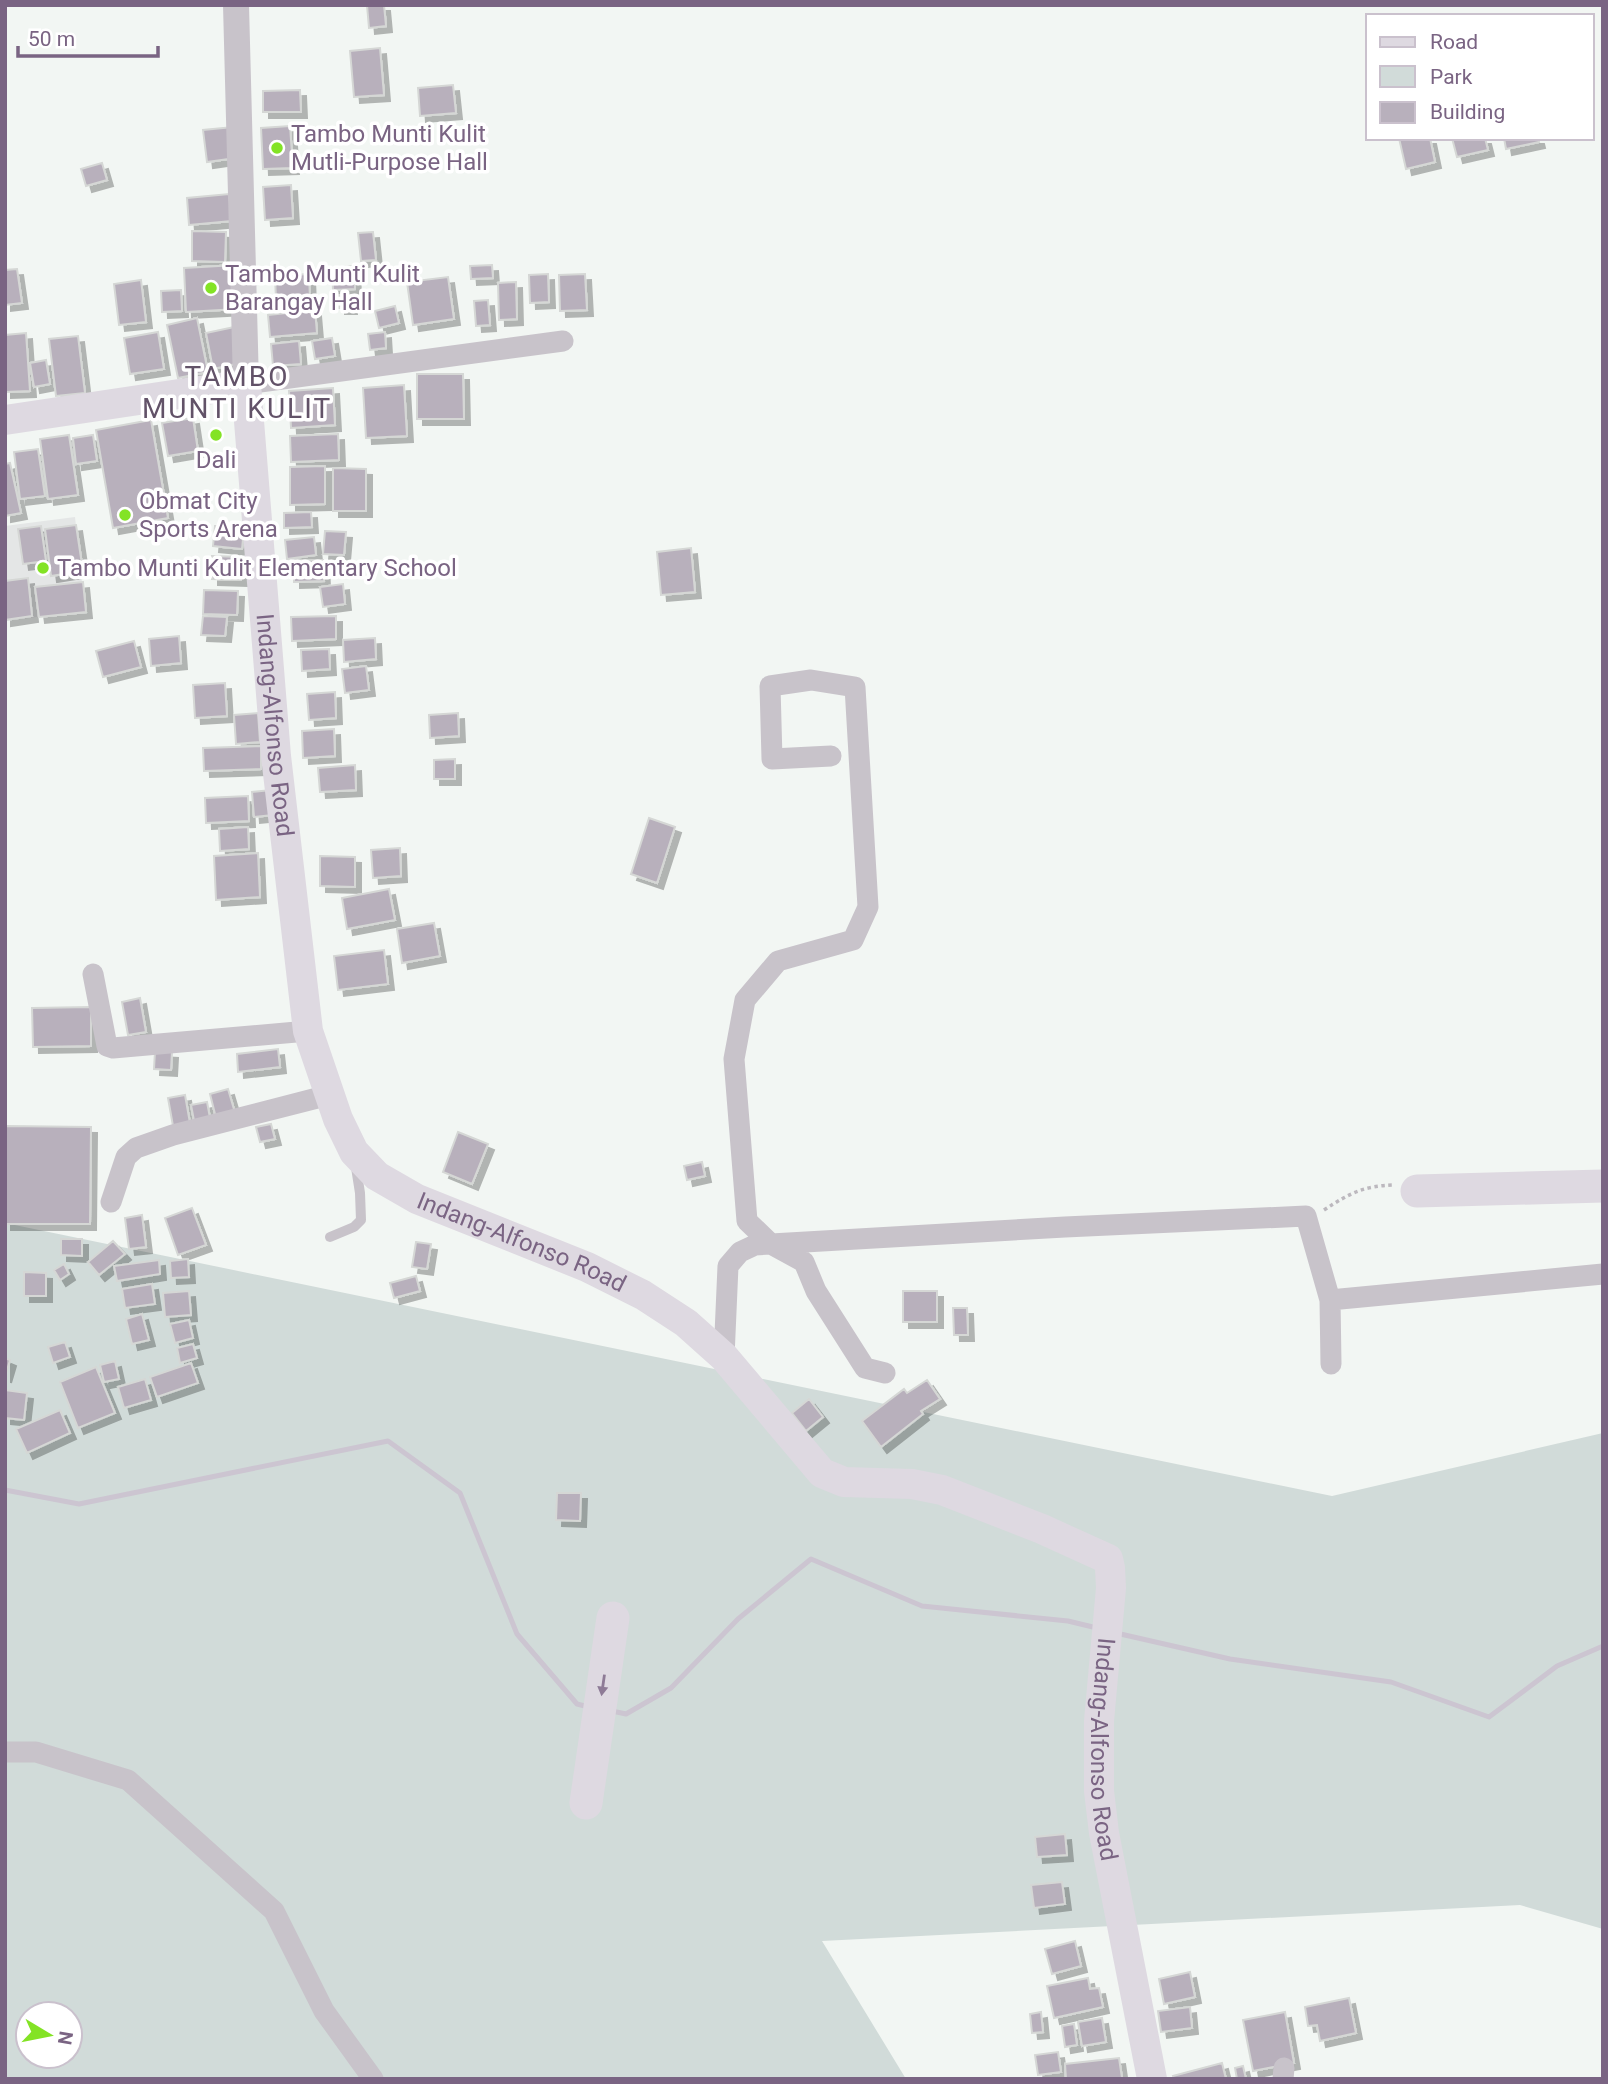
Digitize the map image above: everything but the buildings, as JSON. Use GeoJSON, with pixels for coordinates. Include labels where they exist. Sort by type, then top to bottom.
{"type":"FeatureCollection","features":[{"type":"Feature","properties":{"kind":"main road"},"geometry":{"type":"LineString","coordinates":[[5,420],[246,384]]}},
{"type":"Feature","properties":{"kind":"main road","name":"Indang-Alfonso Road"},"geometry":{"type":"LineString","coordinates":[[246,384],[276,756],[308,1031],[338,1119],[354,1152],[377,1176],[417,1199],[587,1267],[643,1295],[686,1323],[724,1357],[822,1474],[844,1482],[928,1486],[1042,1529],[1108,1559],[1111,1588],[1099,1721],[1099,1791],[1104,1833],[1152,2079]]}},
{"type":"Feature","properties":{"kind":"main road"},"geometry":{"type":"LineString","coordinates":[[1417,1191],[1603,1186]]}},
{"type":"Feature","properties":{"kind":"main road"},"geometry":{"type":"LineString","coordinates":[[586,1803],[613,1618]]}},
{"type":"Feature","properties":{"kind":"street"},"geometry":{"type":"LineString","coordinates":[[236,5],[246,384],[563,341]]}},
{"type":"Feature","properties":{"kind":"street"},"geometry":{"type":"LineString","coordinates":[[831,756],[772,759],[770,686],[811,680],[855,687],[867,907],[853,940],[778,961],[745,1000],[734,1059],[747,1221],[771,1244],[804,1262],[816,1292],[865,1368],[885,1373]]}},
{"type":"Feature","properties":{"kind":"street"},"geometry":{"type":"LineString","coordinates":[[93,974],[103,1034],[107,1046],[113,1048],[308,1031]]}},
{"type":"Feature","properties":{"kind":"street"},"geometry":{"type":"LineString","coordinates":[[111,1202],[123,1163],[136,1148],[173,1135],[330,1095]]}},
{"type":"Feature","properties":{"kind":"street"},"geometry":{"type":"LineString","coordinates":[[724,1357],[728,1266],[733,1257],[747,1248],[771,1244],[1306,1216],[1330,1300],[1331,1364]]}},
{"type":"Feature","properties":{"kind":"street"},"geometry":{"type":"LineString","coordinates":[[1330,1300],[1603,1274]]}},
{"type":"Feature","properties":{"kind":"street"},"geometry":{"type":"LineString","coordinates":[[5,1752],[36,1752],[128,1780],[274,1912],[324,2011],[373,2079]]}},
{"type":"Feature","properties":{"kind":"lane"},"geometry":{"type":"LineString","coordinates":[[330,1237],[354,1227],[361,1220],[354,1152]]}},
{"type":"Feature","properties":{"kind":"path"},"geometry":{"type":"LineString","coordinates":[[1306,1216],[1324,1210],[1343,1196],[1360,1189],[1414,1184],[1417,1191]]}},
{"type":"Feature","properties":{"kind":"shaded area","name":"Tambo Munti Kulit Elementary School"},"geometry":{"type":"Polygon","coordinates":[[[75,517],[85,611],[5,621],[5,526],[75,517]]]}},
{"type":"Feature","properties":{"kind":"green space"},"geometry":{"type":"Polygon","coordinates":[[[5,1223],[1332,1496],[1603,1433],[1603,1929],[1520,1905],[822,1941],[906,2079],[5,2079],[5,1223]]]}},
{"type":"Feature","properties":{"kind":"waterway"},"geometry":{"type":"LineString","coordinates":[[5,1490],[79,1504],[388,1441],[460,1493],[517,1634],[577,1704],[589,1707]]}},
{"type":"Feature","properties":{"kind":"waterway"},"geometry":{"type":"LineString","coordinates":[[612,1711],[626,1714],[671,1688],[738,1619],[811,1559],[922,1606],[1068,1621],[1097,1628]]}},
{"type":"Feature","properties":{"kind":"waterway"},"geometry":{"type":"LineString","coordinates":[[1116,1633],[1230,1659],[1391,1682],[1489,1717],[1557,1666],[1603,1646]]}},
{"type":"Feature","properties":{"kind":"place","name":"Tambo Munti Kulit Mutli-Purpose Hall"},"geometry":{"type":"Point","coordinates":[277,148]}},
{"type":"Feature","properties":{"kind":"place","name":"Tambo Munti Kulit Barangay Hall"},"geometry":{"type":"Point","coordinates":[211,288]}},
{"type":"Feature","properties":{"kind":"place","name":"Dali"},"geometry":{"type":"Point","coordinates":[216,435]}},
{"type":"Feature","properties":{"kind":"place","name":"Obmat City Sports Arena"},"geometry":{"type":"Point","coordinates":[125,515]}},
{"type":"Feature","properties":{"kind":"place","name":"Tambo Munti Kulit Elementary School"},"geometry":{"type":"Point","coordinates":[43,568]}},
{"type":"Feature","properties":{"kind":"district","name":"TAMBO MUNTI KULIT"},"geometry":{"type":"Point","coordinates":[237,392]}}]}
